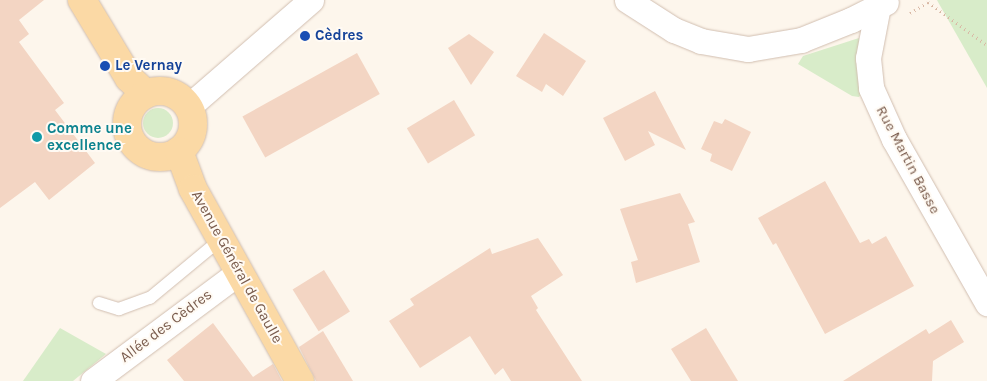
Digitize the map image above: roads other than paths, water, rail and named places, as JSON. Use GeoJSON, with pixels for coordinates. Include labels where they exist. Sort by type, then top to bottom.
{"type":"FeatureCollection","features":[{"type":"Feature","properties":{"kind":"main road"},"geometry":{"type":"LineString","coordinates":[[82,0],[129,78],[146,94]]}},
{"type":"Feature","properties":{"kind":"main road"},"geometry":{"type":"LineString","coordinates":[[167,91],[177,95],[188,107],[193,122],[192,133],[179,151],[169,156],[148,155],[131,141],[126,119],[133,104],[146,94],[167,91]]}},
{"type":"Feature","properties":{"kind":"main road","name":"Avenue Général de Gaulle"},"geometry":{"type":"LineString","coordinates":[[179,151],[193,189],[300,381]]}},
{"type":"Feature","properties":{"kind":"street"},"geometry":{"type":"LineString","coordinates":[[188,107],[212,83],[311,0]]}},
{"type":"Feature","properties":{"kind":"street"},"geometry":{"type":"LineString","coordinates":[[627,0],[674,30],[701,41],[748,49],[801,40],[884,3]]}},
{"type":"Feature","properties":{"kind":"street","name":"Rue Martin Basse"},"geometry":{"type":"LineString","coordinates":[[884,3],[868,58],[872,88],[894,139],[987,303]]}},
{"type":"Feature","properties":{"kind":"street","name":"Allée des Cèdres"},"geometry":{"type":"LineString","coordinates":[[93,381],[239,272]]}},
{"type":"Feature","properties":{"kind":"lane"},"geometry":{"type":"LineString","coordinates":[[99,303],[119,309],[137,306],[150,298],[220,240]]}},
{"type":"Feature","properties":{"kind":"place","name":"Cèdres"},"geometry":{"type":"Point","coordinates":[305,36]}},
{"type":"Feature","properties":{"kind":"place","name":"Le Vernay"},"geometry":{"type":"Point","coordinates":[105,66]}},
{"type":"Feature","properties":{"kind":"place","name":"Comme une excellence"},"geometry":{"type":"Point","coordinates":[37,137]}}]}
